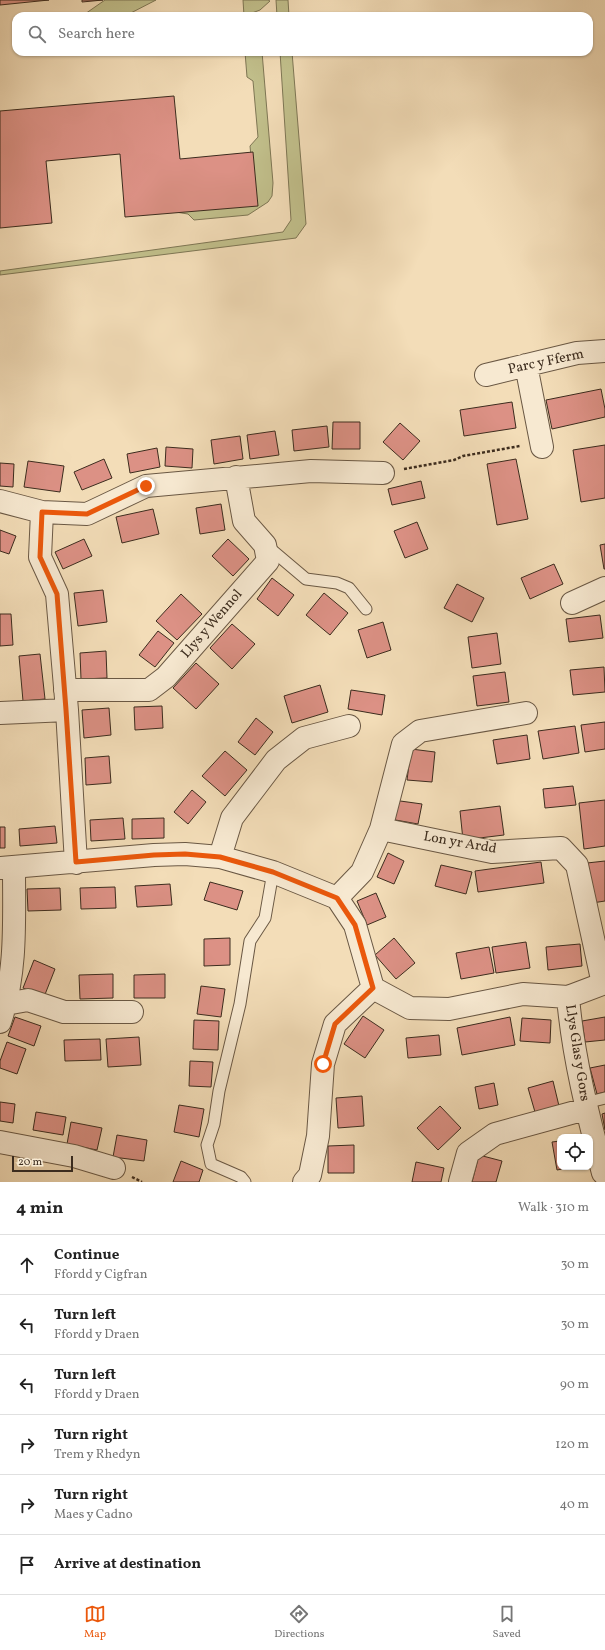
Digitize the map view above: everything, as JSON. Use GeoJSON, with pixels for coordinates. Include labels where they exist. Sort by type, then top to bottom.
{"type":"FeatureCollection","features":[{"type":"Feature","properties":{"kind":"street","name":"Parc y Fferm"},"geometry":{"type":"LineString","coordinates":[[486,375],[577,354],[605,351]]}},
{"type":"Feature","properties":{"kind":"street"},"geometry":{"type":"LineString","coordinates":[[526,366],[532,446]]}},
{"type":"Feature","properties":{"kind":"street"},"geometry":{"type":"LineString","coordinates":[[0,501],[42,512],[87,514],[146,486],[311,471],[383,472]]}},
{"type":"Feature","properties":{"kind":"street"},"geometry":{"type":"LineString","coordinates":[[236,477],[244,521],[265,545]]}},
{"type":"Feature","properties":{"kind":"street"},"geometry":{"type":"LineString","coordinates":[[42,512],[40,557],[57,594],[66,700],[76,862]]}},
{"type":"Feature","properties":{"kind":"street","name":"Llys y Wennol"},"geometry":{"type":"LineString","coordinates":[[66,700],[149,690],[166,677],[268,562],[265,545]]}},
{"type":"Feature","properties":{"kind":"street"},"geometry":{"type":"LineString","coordinates":[[572,602],[605,588]]}},
{"type":"Feature","properties":{"kind":"street"},"geometry":{"type":"LineString","coordinates":[[0,713],[66,700]]}},
{"type":"Feature","properties":{"kind":"street"},"geometry":{"type":"LineString","coordinates":[[337,898],[362,872],[381,829],[403,744],[420,732],[526,713]]}},
{"type":"Feature","properties":{"kind":"street"},"geometry":{"type":"LineString","coordinates":[[220,857],[232,818],[276,760],[304,738],[349,726]]}},
{"type":"Feature","properties":{"kind":"street","name":"Lon yr Ardd"},"geometry":{"type":"LineString","coordinates":[[381,829],[492,852],[561,848],[577,865],[604,984]]}},
{"type":"Feature","properties":{"kind":"street"},"geometry":{"type":"LineString","coordinates":[[2,1010],[14,957],[7,868],[154,855],[185,854],[220,857],[273,872],[337,898],[355,925],[373,988],[410,1008],[449,1009],[523,994],[568,997],[604,984]]}},
{"type":"Feature","properties":{"kind":"street"},"geometry":{"type":"LineString","coordinates":[[304,1182],[310,1175],[318,1136],[323,1064],[335,1024],[373,988]]}},
{"type":"Feature","properties":{"kind":"street","name":"Llys Glas y Gors"},"geometry":{"type":"LineString","coordinates":[[568,997],[570,1030],[592,1103],[603,1174]]}},
{"type":"Feature","properties":{"kind":"street"},"geometry":{"type":"LineString","coordinates":[[2,1010],[28,1000],[64,1012],[132,1012]]}},
{"type":"Feature","properties":{"kind":"street","name":"Llys Glas y Gors"},"geometry":{"type":"LineString","coordinates":[[460,1182],[468,1153],[495,1134],[592,1103]]}},
{"type":"Feature","properties":{"kind":"street"},"geometry":{"type":"LineString","coordinates":[[0,1142],[74,1156],[114,1168]]}},
{"type":"Feature","properties":{"kind":"lane"},"geometry":{"type":"LineString","coordinates":[[265,545],[306,579],[337,583],[349,588],[366,609]]}},
{"type":"Feature","properties":{"kind":"lane"},"geometry":{"type":"LineString","coordinates":[[245,1182],[241,1176],[211,1164],[207,1145],[214,1124],[219,1091],[240,1004],[250,941],[265,918],[273,872]]}},
{"type":"Feature","properties":{"kind":"path"},"geometry":{"type":"LineString","coordinates":[[383,472],[454,460],[463,456],[532,446]]}},
{"type":"Feature","properties":{"kind":"shaded area"},"geometry":{"type":"Polygon","coordinates":[[[105,0],[156,0],[133,12],[88,12],[105,0]]]}},
{"type":"Feature","properties":{"kind":"shaded area"},"geometry":{"type":"Polygon","coordinates":[[[243,0],[270,1],[260,10],[255,12],[244,12],[243,0]]]}},
{"type":"Feature","properties":{"kind":"shaded area"},"geometry":{"type":"Polygon","coordinates":[[[276,0],[288,0],[289,12],[277,12],[276,0]]]}},
{"type":"Feature","properties":{"kind":"shaded area"},"geometry":{"type":"Polygon","coordinates":[[[245,56],[262,56],[273,183],[272,196],[268,202],[248,215],[194,220],[188,214],[156,209],[255,200],[250,146],[258,137],[253,81],[247,77],[245,56]]]}},
{"type":"Feature","properties":{"kind":"shaded area"},"geometry":{"type":"Polygon","coordinates":[[[280,56],[292,56],[306,224],[296,238],[0,275],[0,271],[283,232],[291,220],[280,56]]]}},
{"type":"Feature","properties":{"kind":"building"},"geometry":{"type":"Polygon","coordinates":[[[0,0],[49,0],[0,5],[0,0]]]}},
{"type":"Feature","properties":{"kind":"building"},"geometry":{"type":"Polygon","coordinates":[[[82,0],[103,0],[82,2],[82,0]]]}},
{"type":"Feature","properties":{"kind":"building"},"geometry":{"type":"Polygon","coordinates":[[[174,96],[180,159],[253,152],[258,206],[125,217],[120,154],[46,161],[52,223],[0,228],[0,111],[174,96]]]}},
{"type":"Feature","properties":{"kind":"building"},"geometry":{"type":"Polygon","coordinates":[[[601,389],[605,417],[552,429],[546,400],[601,389]]]}},
{"type":"Feature","properties":{"kind":"building"},"geometry":{"type":"Polygon","coordinates":[[[512,402],[516,428],[464,436],[460,410],[512,402]]]}},
{"type":"Feature","properties":{"kind":"building"},"geometry":{"type":"Polygon","coordinates":[[[333,422],[360,422],[360,449],[332,449],[333,422]]]}},
{"type":"Feature","properties":{"kind":"building"},"geometry":{"type":"Polygon","coordinates":[[[400,423],[420,441],[403,460],[383,442],[400,423]]]}},
{"type":"Feature","properties":{"kind":"building"},"geometry":{"type":"Polygon","coordinates":[[[327,426],[329,447],[294,451],[292,430],[327,426]]]}},
{"type":"Feature","properties":{"kind":"building"},"geometry":{"type":"Polygon","coordinates":[[[275,431],[279,455],[250,459],[247,435],[275,431]]]}},
{"type":"Feature","properties":{"kind":"building"},"geometry":{"type":"Polygon","coordinates":[[[240,436],[243,459],[214,464],[211,440],[240,436]]]}},
{"type":"Feature","properties":{"kind":"building"},"geometry":{"type":"Polygon","coordinates":[[[605,445],[605,498],[581,502],[573,450],[605,445]]]}},
{"type":"Feature","properties":{"kind":"building"},"geometry":{"type":"Polygon","coordinates":[[[166,447],[193,449],[192,468],[165,466],[166,447]]]}},
{"type":"Feature","properties":{"kind":"building"},"geometry":{"type":"Polygon","coordinates":[[[157,448],[160,467],[130,473],[127,454],[157,448]]]}},
{"type":"Feature","properties":{"kind":"building"},"geometry":{"type":"Polygon","coordinates":[[[104,459],[112,478],[82,490],[74,472],[104,459]]]}},
{"type":"Feature","properties":{"kind":"building"},"geometry":{"type":"Polygon","coordinates":[[[516,459],[528,519],[497,525],[487,464],[516,459]]]}},
{"type":"Feature","properties":{"kind":"building"},"geometry":{"type":"Polygon","coordinates":[[[28,461],[64,466],[60,492],[24,487],[28,461]]]}},
{"type":"Feature","properties":{"kind":"building"},"geometry":{"type":"Polygon","coordinates":[[[0,463],[14,464],[13,487],[0,486],[0,463]]]}},
{"type":"Feature","properties":{"kind":"building"},"geometry":{"type":"Polygon","coordinates":[[[421,481],[425,498],[392,505],[388,489],[421,481]]]}},
{"type":"Feature","properties":{"kind":"building"},"geometry":{"type":"Polygon","coordinates":[[[221,504],[225,530],[200,534],[196,508],[221,504]]]}},
{"type":"Feature","properties":{"kind":"building"},"geometry":{"type":"Polygon","coordinates":[[[153,509],[159,534],[122,543],[116,517],[153,509]]]}},
{"type":"Feature","properties":{"kind":"building"},"geometry":{"type":"Polygon","coordinates":[[[417,522],[428,549],[405,558],[394,531],[417,522]]]}},
{"type":"Feature","properties":{"kind":"building"},"geometry":{"type":"Polygon","coordinates":[[[0,530],[16,536],[9,554],[0,551],[0,530]]]}},
{"type":"Feature","properties":{"kind":"building"},"geometry":{"type":"Polygon","coordinates":[[[84,539],[92,556],[63,569],[55,552],[84,539]]]}},
{"type":"Feature","properties":{"kind":"building"},"geometry":{"type":"Polygon","coordinates":[[[228,539],[249,559],[233,576],[212,556],[228,539]]]}},
{"type":"Feature","properties":{"kind":"building"},"geometry":{"type":"Polygon","coordinates":[[[605,544],[605,569],[604,569],[600,545],[605,544]]]}},
{"type":"Feature","properties":{"kind":"building"},"geometry":{"type":"Polygon","coordinates":[[[554,564],[563,584],[530,599],[521,578],[554,564]]]}},
{"type":"Feature","properties":{"kind":"building"},"geometry":{"type":"Polygon","coordinates":[[[272,578],[294,595],[278,616],[257,599],[272,578]]]}},
{"type":"Feature","properties":{"kind":"building"},"geometry":{"type":"Polygon","coordinates":[[[457,584],[484,598],[472,622],[444,608],[457,584]]]}},
{"type":"Feature","properties":{"kind":"building"},"geometry":{"type":"Polygon","coordinates":[[[103,590],[107,622],[78,626],[74,593],[103,590]]]}},
{"type":"Feature","properties":{"kind":"building"},"geometry":{"type":"Polygon","coordinates":[[[324,593],[348,613],[330,635],[306,615],[324,593]]]}},
{"type":"Feature","properties":{"kind":"building"},"geometry":{"type":"Polygon","coordinates":[[[181,594],[202,614],[177,640],[156,621],[181,594]]]}},
{"type":"Feature","properties":{"kind":"building"},"geometry":{"type":"Polygon","coordinates":[[[0,614],[11,614],[13,645],[0,646],[0,614]]]}},
{"type":"Feature","properties":{"kind":"building"},"geometry":{"type":"Polygon","coordinates":[[[600,615],[603,638],[569,642],[566,619],[600,615]]]}},
{"type":"Feature","properties":{"kind":"building"},"geometry":{"type":"Polygon","coordinates":[[[383,622],[391,650],[367,658],[358,630],[383,622]]]}},
{"type":"Feature","properties":{"kind":"building"},"geometry":{"type":"Polygon","coordinates":[[[232,624],[255,644],[232,669],[210,648],[232,624]]]}},
{"type":"Feature","properties":{"kind":"building"},"geometry":{"type":"Polygon","coordinates":[[[158,631],[174,643],[155,667],[139,655],[158,631]]]}},
{"type":"Feature","properties":{"kind":"building"},"geometry":{"type":"Polygon","coordinates":[[[497,633],[501,664],[472,668],[468,637],[497,633]]]}},
{"type":"Feature","properties":{"kind":"building"},"geometry":{"type":"Polygon","coordinates":[[[106,651],[107,678],[81,679],[80,653],[106,651]]]}},
{"type":"Feature","properties":{"kind":"building"},"geometry":{"type":"Polygon","coordinates":[[[40,654],[45,699],[23,701],[19,656],[40,654]]]}},
{"type":"Feature","properties":{"kind":"building"},"geometry":{"type":"Polygon","coordinates":[[[196,663],[219,684],[196,709],[173,688],[196,663]]]}},
{"type":"Feature","properties":{"kind":"building"},"geometry":{"type":"Polygon","coordinates":[[[604,667],[605,692],[573,695],[570,670],[604,667]]]}},
{"type":"Feature","properties":{"kind":"building"},"geometry":{"type":"Polygon","coordinates":[[[505,672],[509,702],[477,706],[473,676],[505,672]]]}},
{"type":"Feature","properties":{"kind":"building"},"geometry":{"type":"Polygon","coordinates":[[[320,685],[328,712],[292,723],[284,696],[320,685]]]}},
{"type":"Feature","properties":{"kind":"building"},"geometry":{"type":"Polygon","coordinates":[[[351,690],[385,695],[382,715],[348,709],[351,690]]]}},
{"type":"Feature","properties":{"kind":"building"},"geometry":{"type":"Polygon","coordinates":[[[162,706],[163,728],[135,730],[134,707],[162,706]]]}},
{"type":"Feature","properties":{"kind":"building"},"geometry":{"type":"Polygon","coordinates":[[[109,708],[111,735],[84,738],[82,710],[109,708]]]}},
{"type":"Feature","properties":{"kind":"building"},"geometry":{"type":"Polygon","coordinates":[[[256,718],[273,732],[255,755],[238,742],[256,718]]]}},
{"type":"Feature","properties":{"kind":"building"},"geometry":{"type":"Polygon","coordinates":[[[605,722],[605,749],[585,752],[581,725],[605,722]]]}},
{"type":"Feature","properties":{"kind":"building"},"geometry":{"type":"Polygon","coordinates":[[[575,726],[579,753],[543,759],[538,731],[575,726]]]}},
{"type":"Feature","properties":{"kind":"building"},"geometry":{"type":"Polygon","coordinates":[[[527,735],[530,759],[497,764],[493,740],[527,735]]]}},
{"type":"Feature","properties":{"kind":"building"},"geometry":{"type":"Polygon","coordinates":[[[411,749],[435,752],[432,782],[407,780],[411,749]]]}},
{"type":"Feature","properties":{"kind":"building"},"geometry":{"type":"Polygon","coordinates":[[[225,751],[247,770],[225,796],[202,776],[225,751]]]}},
{"type":"Feature","properties":{"kind":"building"},"geometry":{"type":"Polygon","coordinates":[[[109,756],[111,783],[86,785],[85,758],[109,756]]]}},
{"type":"Feature","properties":{"kind":"building"},"geometry":{"type":"Polygon","coordinates":[[[573,786],[576,805],[545,808],[543,789],[573,786]]]}},
{"type":"Feature","properties":{"kind":"building"},"geometry":{"type":"Polygon","coordinates":[[[192,790],[206,802],[188,824],[174,812],[192,790]]]}},
{"type":"Feature","properties":{"kind":"building"},"geometry":{"type":"Polygon","coordinates":[[[393,800],[422,804],[418,824],[390,819],[393,800]]]}},
{"type":"Feature","properties":{"kind":"building"},"geometry":{"type":"Polygon","coordinates":[[[605,800],[605,846],[584,849],[579,803],[605,800]]]}},
{"type":"Feature","properties":{"kind":"building"},"geometry":{"type":"Polygon","coordinates":[[[500,806],[504,835],[463,840],[460,811],[500,806]]]}},
{"type":"Feature","properties":{"kind":"building"},"geometry":{"type":"Polygon","coordinates":[[[123,818],[125,839],[91,841],[90,820],[123,818]]]}},
{"type":"Feature","properties":{"kind":"building"},"geometry":{"type":"Polygon","coordinates":[[[164,818],[164,838],[132,839],[132,819],[164,818]]]}},
{"type":"Feature","properties":{"kind":"building"},"geometry":{"type":"Polygon","coordinates":[[[55,826],[57,843],[20,846],[19,829],[55,826]]]}},
{"type":"Feature","properties":{"kind":"building"},"geometry":{"type":"Polygon","coordinates":[[[0,827],[5,827],[5,848],[0,848],[0,827]]]}},
{"type":"Feature","properties":{"kind":"building"},"geometry":{"type":"Polygon","coordinates":[[[388,853],[404,861],[394,884],[377,877],[388,853]]]}},
{"type":"Feature","properties":{"kind":"building"},"geometry":{"type":"Polygon","coordinates":[[[605,861],[605,901],[592,903],[587,863],[605,861]]]}},
{"type":"Feature","properties":{"kind":"building"},"geometry":{"type":"Polygon","coordinates":[[[541,862],[544,883],[478,892],[475,871],[541,862]]]}},
{"type":"Feature","properties":{"kind":"building"},"geometry":{"type":"Polygon","coordinates":[[[441,865],[472,872],[466,894],[435,886],[441,865]]]}},
{"type":"Feature","properties":{"kind":"building"},"geometry":{"type":"Polygon","coordinates":[[[210,882],[243,891],[237,910],[204,900],[210,882]]]}},
{"type":"Feature","properties":{"kind":"building"},"geometry":{"type":"Polygon","coordinates":[[[170,884],[172,905],[137,907],[135,886],[170,884]]]}},
{"type":"Feature","properties":{"kind":"building"},"geometry":{"type":"Polygon","coordinates":[[[115,887],[116,908],[81,909],[80,888],[115,887]]]}},
{"type":"Feature","properties":{"kind":"building"},"geometry":{"type":"Polygon","coordinates":[[[60,888],[61,910],[28,911],[27,889],[60,888]]]}},
{"type":"Feature","properties":{"kind":"building"},"geometry":{"type":"Polygon","coordinates":[[[376,893],[386,917],[367,925],[357,901],[376,893]]]}},
{"type":"Feature","properties":{"kind":"building"},"geometry":{"type":"Polygon","coordinates":[[[230,938],[230,965],[204,966],[204,939],[230,938]]]}},
{"type":"Feature","properties":{"kind":"building"},"geometry":{"type":"Polygon","coordinates":[[[394,938],[415,963],[396,979],[375,955],[394,938]]]}},
{"type":"Feature","properties":{"kind":"building"},"geometry":{"type":"Polygon","coordinates":[[[526,942],[530,968],[496,973],[492,947],[526,942]]]}},
{"type":"Feature","properties":{"kind":"building"},"geometry":{"type":"Polygon","coordinates":[[[580,944],[582,966],[548,970],[546,947],[580,944]]]}},
{"type":"Feature","properties":{"kind":"building"},"geometry":{"type":"Polygon","coordinates":[[[489,947],[494,973],[461,979],[456,953],[489,947]]]}},
{"type":"Feature","properties":{"kind":"building"},"geometry":{"type":"Polygon","coordinates":[[[34,960],[55,969],[44,997],[23,988],[34,960]]]}},
{"type":"Feature","properties":{"kind":"building"},"geometry":{"type":"Polygon","coordinates":[[[113,974],[113,998],[80,999],[79,975],[113,974]]]}},
{"type":"Feature","properties":{"kind":"building"},"geometry":{"type":"Polygon","coordinates":[[[165,974],[165,998],[134,998],[134,975],[165,974]]]}},
{"type":"Feature","properties":{"kind":"building"},"geometry":{"type":"Polygon","coordinates":[[[201,986],[225,989],[221,1017],[197,1014],[201,986]]]}},
{"type":"Feature","properties":{"kind":"building"},"geometry":{"type":"Polygon","coordinates":[[[363,1016],[384,1030],[365,1058],[344,1044],[363,1016]]]}},
{"type":"Feature","properties":{"kind":"building"},"geometry":{"type":"Polygon","coordinates":[[[15,1017],[41,1026],[34,1046],[8,1036],[15,1017]]]}},
{"type":"Feature","properties":{"kind":"building"},"geometry":{"type":"Polygon","coordinates":[[[510,1017],[515,1045],[462,1055],[457,1028],[510,1017]]]}},
{"type":"Feature","properties":{"kind":"building"},"geometry":{"type":"Polygon","coordinates":[[[605,1017],[605,1040],[585,1042],[582,1021],[605,1017]]]}},
{"type":"Feature","properties":{"kind":"building"},"geometry":{"type":"Polygon","coordinates":[[[522,1018],[551,1020],[550,1043],[520,1041],[522,1018]]]}},
{"type":"Feature","properties":{"kind":"building"},"geometry":{"type":"Polygon","coordinates":[[[194,1020],[219,1021],[218,1050],[193,1049],[194,1020]]]}},
{"type":"Feature","properties":{"kind":"building"},"geometry":{"type":"Polygon","coordinates":[[[439,1035],[441,1055],[408,1058],[406,1038],[439,1035]]]}},
{"type":"Feature","properties":{"kind":"building"},"geometry":{"type":"Polygon","coordinates":[[[139,1037],[141,1065],[108,1067],[106,1039],[139,1037]]]}},
{"type":"Feature","properties":{"kind":"building"},"geometry":{"type":"Polygon","coordinates":[[[100,1039],[101,1060],[65,1061],[64,1040],[100,1039]]]}},
{"type":"Feature","properties":{"kind":"building"},"geometry":{"type":"Polygon","coordinates":[[[7,1042],[26,1049],[17,1074],[0,1068],[0,1061],[7,1042]]]}},
{"type":"Feature","properties":{"kind":"building"},"geometry":{"type":"Polygon","coordinates":[[[190,1061],[213,1062],[211,1087],[189,1086],[190,1061]]]}},
{"type":"Feature","properties":{"kind":"building"},"geometry":{"type":"Polygon","coordinates":[[[605,1065],[605,1092],[597,1094],[590,1068],[605,1065]]]}},
{"type":"Feature","properties":{"kind":"building"},"geometry":{"type":"Polygon","coordinates":[[[553,1081],[559,1106],[535,1112],[528,1088],[553,1081]]]}},
{"type":"Feature","properties":{"kind":"building"},"geometry":{"type":"Polygon","coordinates":[[[494,1083],[498,1105],[479,1109],[475,1087],[494,1083]]]}},
{"type":"Feature","properties":{"kind":"building"},"geometry":{"type":"Polygon","coordinates":[[[362,1096],[364,1126],[338,1128],[336,1098],[362,1096]]]}},
{"type":"Feature","properties":{"kind":"building"},"geometry":{"type":"Polygon","coordinates":[[[0,1102],[15,1104],[13,1123],[0,1121],[0,1102]]]}},
{"type":"Feature","properties":{"kind":"building"},"geometry":{"type":"Polygon","coordinates":[[[179,1105],[204,1109],[199,1137],[174,1132],[179,1105]]]}},
{"type":"Feature","properties":{"kind":"building"},"geometry":{"type":"Polygon","coordinates":[[[440,1106],[461,1128],[438,1150],[417,1128],[440,1106]]]}},
{"type":"Feature","properties":{"kind":"building"},"geometry":{"type":"Polygon","coordinates":[[[36,1112],[66,1117],[63,1135],[33,1130],[36,1112]]]}},
{"type":"Feature","properties":{"kind":"building"},"geometry":{"type":"Polygon","coordinates":[[[605,1113],[605,1130],[602,1114],[605,1113]]]}},
{"type":"Feature","properties":{"kind":"building"},"geometry":{"type":"Polygon","coordinates":[[[71,1122],[102,1128],[97,1150],[67,1144],[71,1122]]]}},
{"type":"Feature","properties":{"kind":"building"},"geometry":{"type":"Polygon","coordinates":[[[117,1135],[147,1140],[144,1161],[113,1157],[117,1135]]]}},
{"type":"Feature","properties":{"kind":"building"},"geometry":{"type":"Polygon","coordinates":[[[557,1141],[557,1170],[552,1142],[557,1141]]]}},
{"type":"Feature","properties":{"kind":"building"},"geometry":{"type":"Polygon","coordinates":[[[354,1145],[354,1173],[328,1173],[328,1146],[354,1145]]]}},
{"type":"Feature","properties":{"kind":"building"},"geometry":{"type":"Polygon","coordinates":[[[479,1155],[502,1161],[496,1182],[472,1182],[479,1155]]]}},
{"type":"Feature","properties":{"kind":"building"},"geometry":{"type":"Polygon","coordinates":[[[181,1161],[203,1170],[199,1182],[173,1182],[181,1161]]]}},
{"type":"Feature","properties":{"kind":"building"},"geometry":{"type":"Polygon","coordinates":[[[416,1162],[444,1168],[441,1182],[412,1182],[416,1162]]]}},
{"type":"Feature","properties":{"kind":"route"},"geometry":{"type":"LineString","coordinates":[[146,486],[87,514],[42,512],[40,557],[57,594],[76,862],[154,855],[185,854],[220,857],[273,872],[337,898],[355,925],[373,988],[335,1024],[323,1064]]}}]}
